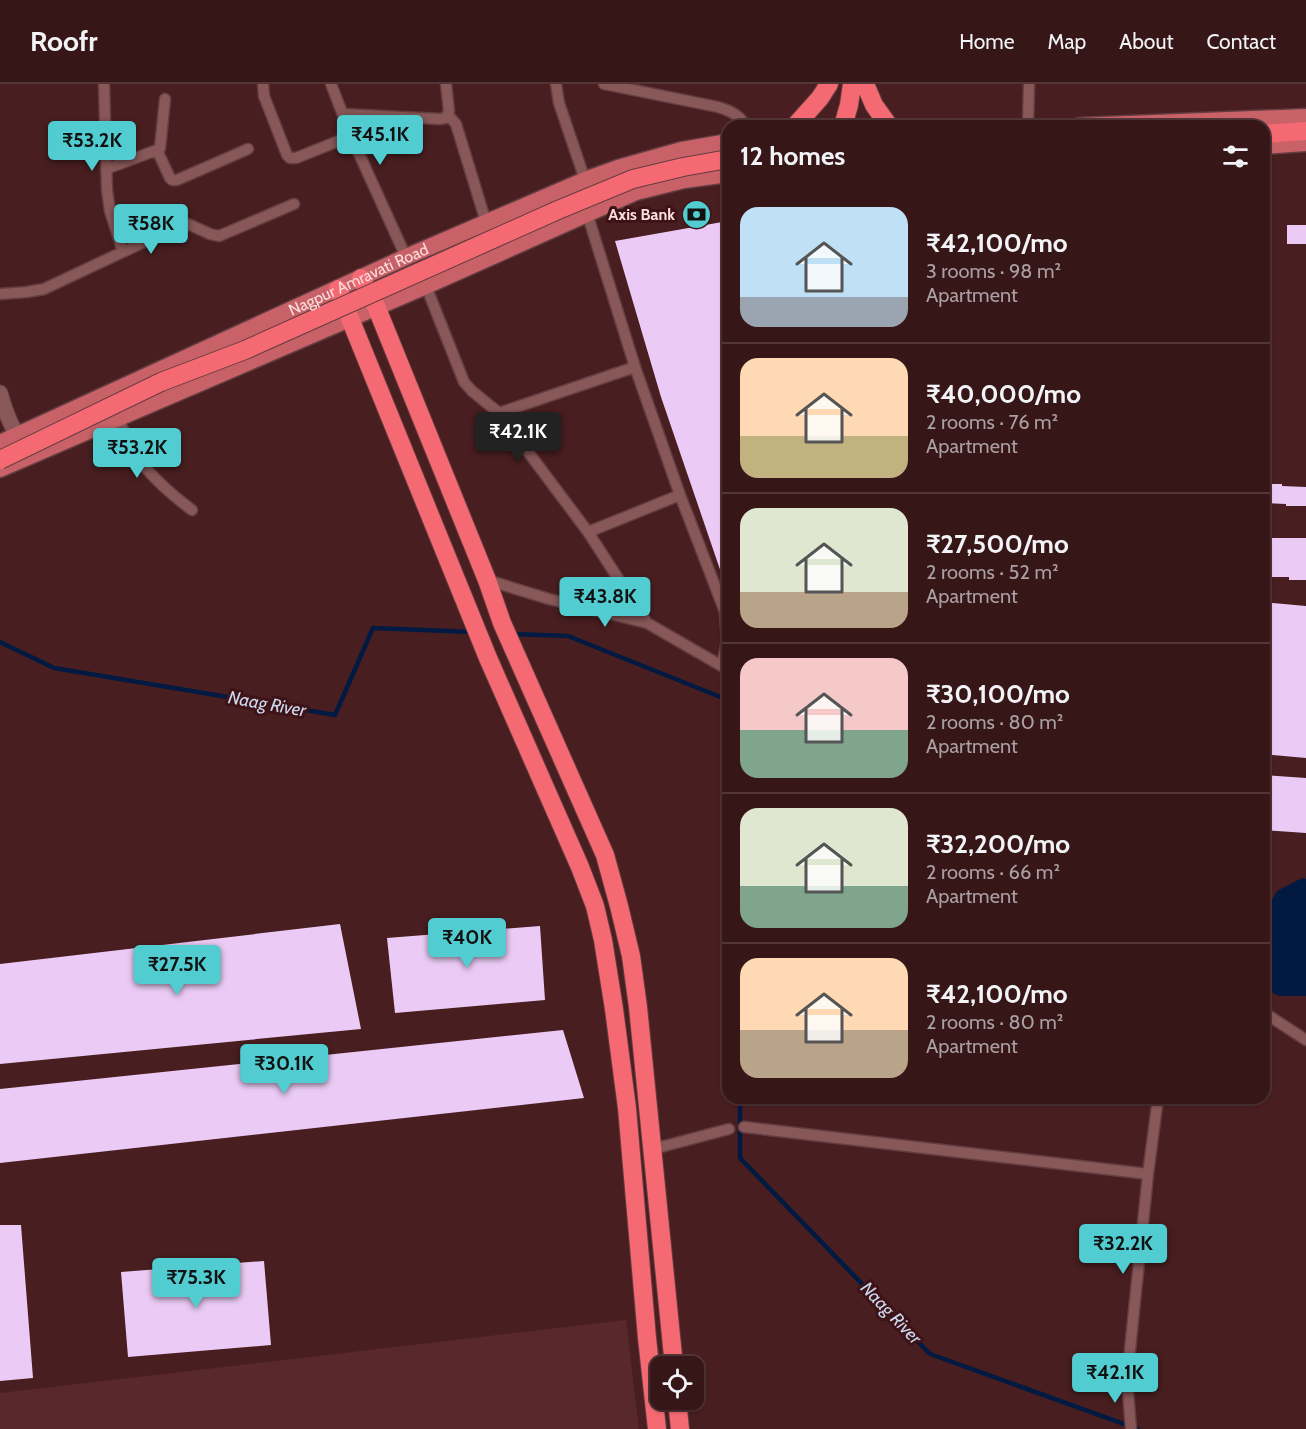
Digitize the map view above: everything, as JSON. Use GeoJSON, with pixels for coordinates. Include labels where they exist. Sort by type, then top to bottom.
{"type":"FeatureCollection","features":[{"type":"Feature","properties":{"kind":"highway"},"geometry":{"type":"LineString","coordinates":[[800,120],[829,84]]}},
{"type":"Feature","properties":{"kind":"highway"},"geometry":{"type":"LineString","coordinates":[[844,120],[852,84]]}},
{"type":"Feature","properties":{"kind":"highway"},"geometry":{"type":"LineString","coordinates":[[865,84],[874,105],[885,120]]}},
{"type":"Feature","properties":{"kind":"highway"},"geometry":{"type":"LineString","coordinates":[[1270,134],[1306,131]]}},
{"type":"Feature","properties":{"kind":"highway"},"geometry":{"type":"LineString","coordinates":[[0,460],[161,382],[245,350],[633,178],[722,160]]}},
{"type":"Feature","properties":{"kind":"highway"},"geometry":{"type":"LineString","coordinates":[[361,278],[376,306],[487,580],[502,623],[605,855],[619,906],[638,1007],[673,1356]]}},
{"type":"Feature","properties":{"kind":"highway"},"geometry":{"type":"LineString","coordinates":[[338,289],[481,641],[595,906],[614,1009],[627,1108],[657,1429]]}},
{"type":"Feature","properties":{"kind":"highway"},"geometry":{"type":"LineString","coordinates":[[679,1410],[680,1429]]}},
{"type":"Feature","properties":{"kind":"main road"},"geometry":{"type":"LineString","coordinates":[[1231,120],[1306,117]]}},
{"type":"Feature","properties":{"kind":"main road","name":"Nagpur Amravati Road"},"geometry":{"type":"LineString","coordinates":[[0,443],[406,257],[585,180],[682,150],[722,143]]}},
{"type":"Feature","properties":{"kind":"main road"},"geometry":{"type":"LineString","coordinates":[[1270,146],[1306,143]]}},
{"type":"Feature","properties":{"kind":"main road","name":"Nagpur Amravati Road"},"geometry":{"type":"LineString","coordinates":[[0,469],[426,286],[636,192],[684,180],[722,175]]}},
{"type":"Feature","properties":{"kind":"street"},"geometry":{"type":"LineString","coordinates":[[105,84],[107,190],[110,211],[123,252]]}},
{"type":"Feature","properties":{"kind":"street"},"geometry":{"type":"LineString","coordinates":[[263,84],[264,96],[290,158],[296,158],[351,136]]}},
{"type":"Feature","properties":{"kind":"street"},"geometry":{"type":"LineString","coordinates":[[331,84],[351,136],[406,257]]}},
{"type":"Feature","properties":{"kind":"street"},"geometry":{"type":"LineString","coordinates":[[342,114],[446,118],[449,111],[446,84]]}},
{"type":"Feature","properties":{"kind":"street"},"geometry":{"type":"LineString","coordinates":[[556,84],[559,103],[585,180]]}},
{"type":"Feature","properties":{"kind":"street"},"geometry":{"type":"LineString","coordinates":[[604,84],[718,107],[732,112],[742,120]]}},
{"type":"Feature","properties":{"kind":"street"},"geometry":{"type":"LineString","coordinates":[[1028,120],[1029,84]]}},
{"type":"Feature","properties":{"kind":"street"},"geometry":{"type":"LineString","coordinates":[[106,169],[160,147],[165,99]]}},
{"type":"Feature","properties":{"kind":"street"},"geometry":{"type":"LineString","coordinates":[[448,115],[456,124],[486,222]]}},
{"type":"Feature","properties":{"kind":"street"},"geometry":{"type":"LineString","coordinates":[[157,150],[170,178],[177,180],[248,149]]}},
{"type":"Feature","properties":{"kind":"street"},"geometry":{"type":"LineString","coordinates":[[0,294],[44,289],[178,226],[188,224],[219,236],[294,204]]}},
{"type":"Feature","properties":{"kind":"street"},"geometry":{"type":"LineString","coordinates":[[587,213],[635,367],[680,495],[722,604]]}},
{"type":"Feature","properties":{"kind":"street"},"geometry":{"type":"LineString","coordinates":[[426,286],[464,382],[499,413],[588,532],[647,623]]}},
{"type":"Feature","properties":{"kind":"street"},"geometry":{"type":"LineString","coordinates":[[499,413],[635,367]]}},
{"type":"Feature","properties":{"kind":"street"},"geometry":{"type":"LineString","coordinates":[[0,393],[5,412],[29,455]]}},
{"type":"Feature","properties":{"kind":"street"},"geometry":{"type":"LineString","coordinates":[[118,418],[136,456],[173,497],[192,510]]}},
{"type":"Feature","properties":{"kind":"street"},"geometry":{"type":"LineString","coordinates":[[588,532],[680,495]]}},
{"type":"Feature","properties":{"kind":"street"},"geometry":{"type":"LineString","coordinates":[[487,580],[549,599],[647,623],[722,665]]}},
{"type":"Feature","properties":{"kind":"street"},"geometry":{"type":"LineString","coordinates":[[1270,1017],[1306,1040]]}},
{"type":"Feature","properties":{"kind":"street"},"geometry":{"type":"LineString","coordinates":[[1131,1429],[1127,1379],[1157,1104]]}},
{"type":"Feature","properties":{"kind":"street"},"geometry":{"type":"LineString","coordinates":[[744,1127],[1148,1174]]}},
{"type":"Feature","properties":{"kind":"street"},"geometry":{"type":"LineString","coordinates":[[653,1149],[729,1129]]}},
{"type":"Feature","properties":{"kind":"shaded area"},"geometry":{"type":"Polygon","coordinates":[[[626,1320],[639,1429],[0,1429],[0,1393],[626,1320]]]}},
{"type":"Feature","properties":{"kind":"water"},"geometry":{"type":"Polygon","coordinates":[[[1302,878],[1306,879],[1306,996],[1279,996],[1270,991],[1270,904],[1277,891],[1302,878]]]}},
{"type":"Feature","properties":{"kind":"building"},"geometry":{"type":"Polygon","coordinates":[[[722,222],[722,575],[661,397],[615,241],[722,222]]]}},
{"type":"Feature","properties":{"kind":"building"},"geometry":{"type":"Polygon","coordinates":[[[1287,225],[1306,225],[1306,244],[1287,244],[1287,225]]]}},
{"type":"Feature","properties":{"kind":"building"},"geometry":{"type":"Polygon","coordinates":[[[1270,484],[1306,487],[1306,506],[1286,506],[1286,504],[1270,503],[1270,484]]]}},
{"type":"Feature","properties":{"kind":"building"},"geometry":{"type":"Polygon","coordinates":[[[1270,538],[1306,538],[1306,580],[1289,580],[1289,577],[1270,577],[1270,538]]]}},
{"type":"Feature","properties":{"kind":"building"},"geometry":{"type":"Polygon","coordinates":[[[1270,603],[1306,606],[1306,758],[1270,755],[1270,603]]]}},
{"type":"Feature","properties":{"kind":"building"},"geometry":{"type":"Polygon","coordinates":[[[1270,775],[1306,778],[1306,833],[1270,830],[1270,775]]]}},
{"type":"Feature","properties":{"kind":"building"},"geometry":{"type":"Polygon","coordinates":[[[340,924],[361,1029],[0,1064],[0,964],[340,924]]]}},
{"type":"Feature","properties":{"kind":"building"},"geometry":{"type":"Polygon","coordinates":[[[540,926],[545,1000],[395,1013],[387,938],[540,926]]]}},
{"type":"Feature","properties":{"kind":"building"},"geometry":{"type":"Polygon","coordinates":[[[563,1030],[584,1098],[0,1163],[0,1089],[563,1030]]]}},
{"type":"Feature","properties":{"kind":"building"},"geometry":{"type":"Polygon","coordinates":[[[0,1225],[21,1225],[33,1378],[0,1381],[0,1225]]]}},
{"type":"Feature","properties":{"kind":"building"},"geometry":{"type":"Polygon","coordinates":[[[264,1261],[271,1345],[128,1357],[121,1272],[264,1261]]]}},
{"type":"Feature","properties":{"kind":"waterway","name":"Naag River"},"geometry":{"type":"LineString","coordinates":[[0,642],[54,668],[335,715],[373,628],[473,632]]}},
{"type":"Feature","properties":{"kind":"waterway","name":"Naag River"},"geometry":{"type":"LineString","coordinates":[[512,634],[568,636],[722,698]]}},
{"type":"Feature","properties":{"kind":"waterway","name":"Naag River"},"geometry":{"type":"LineString","coordinates":[[740,1104],[740,1158],[930,1354],[1138,1429]]}},
{"type":"Feature","properties":{"kind":"place","name":"Axis Bank"},"geometry":{"type":"Point","coordinates":[696,214]}}]}
